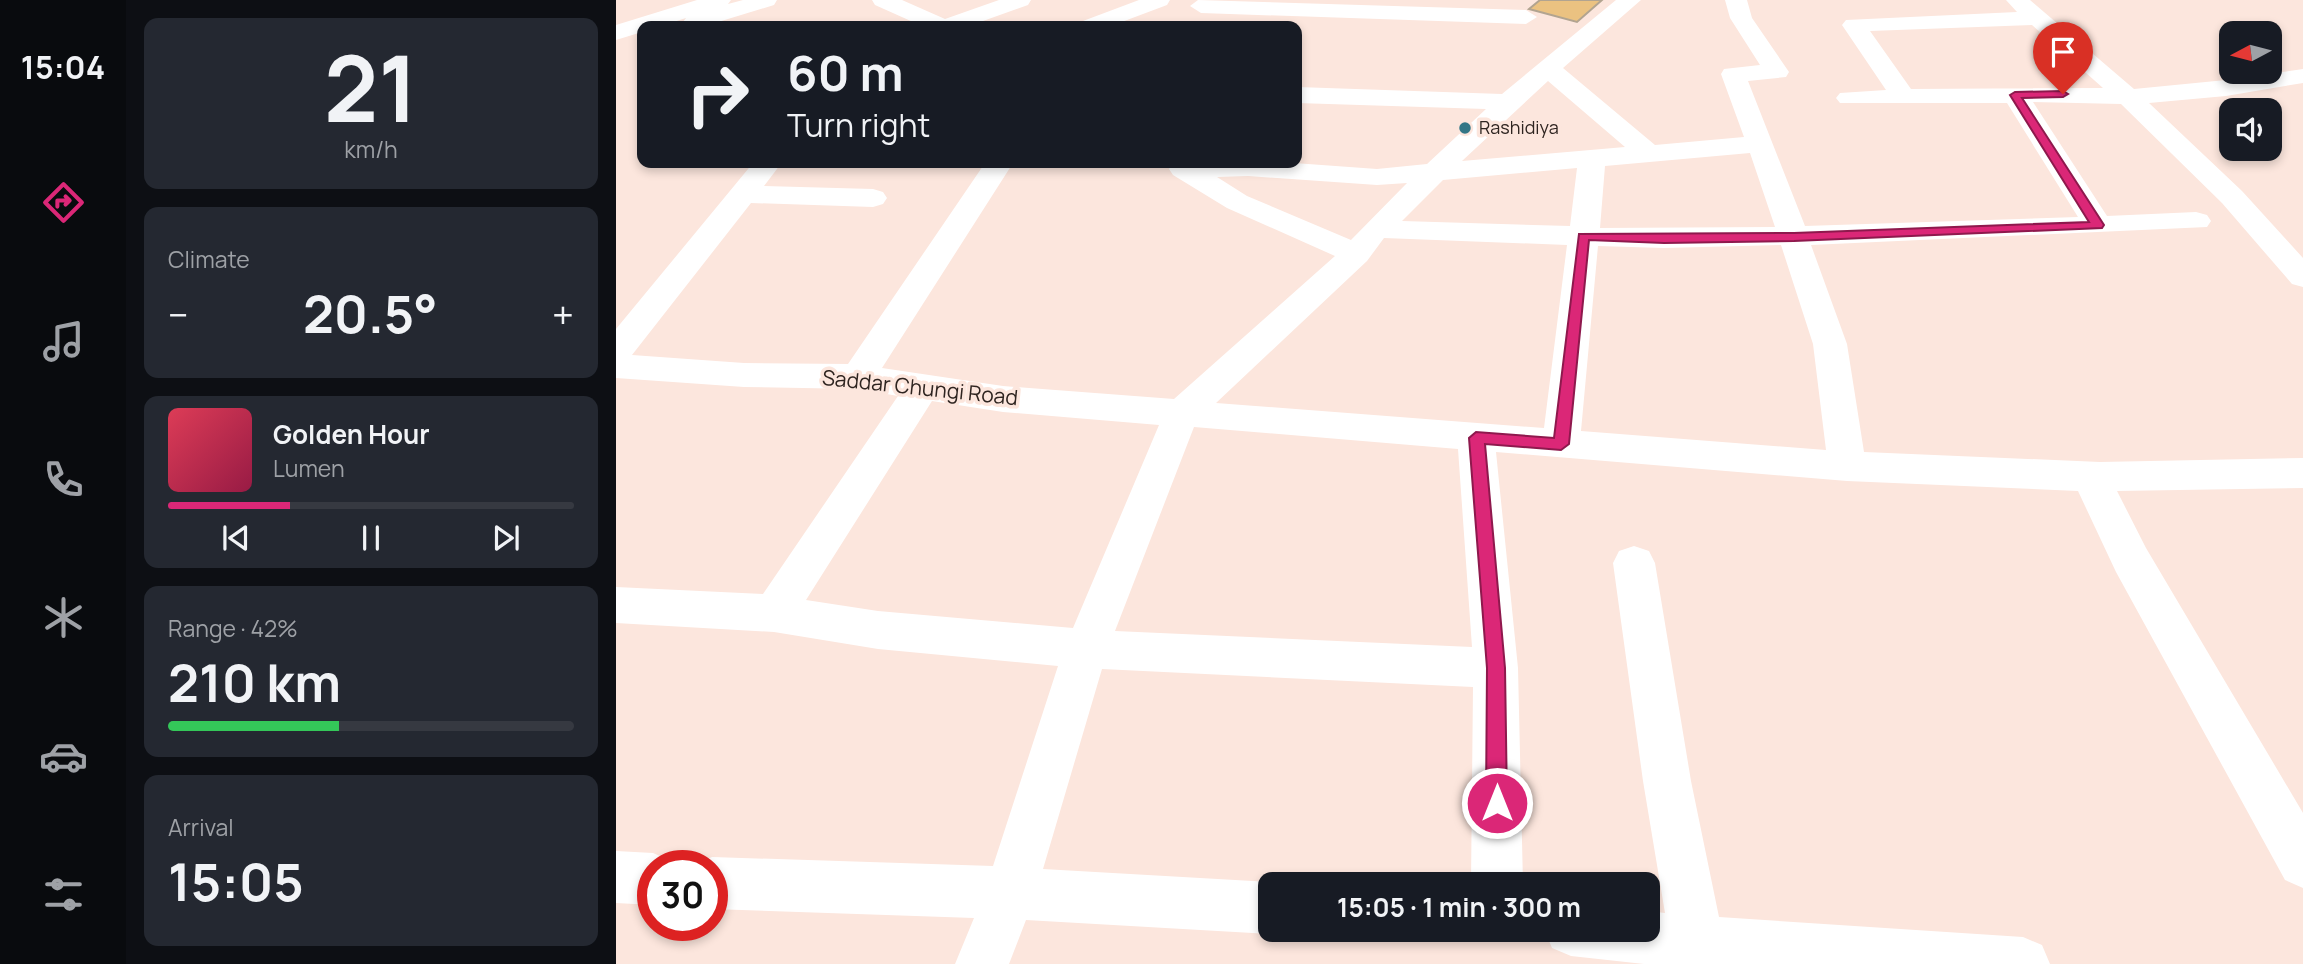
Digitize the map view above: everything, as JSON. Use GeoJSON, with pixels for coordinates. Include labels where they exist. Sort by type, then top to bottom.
{"type":"FeatureCollection","features":[{"type":"Feature","properties":{"kind":"main road"},"geometry":{"type":"LineString","coordinates":[[660,21],[727,3],[766,0]]}},
{"type":"Feature","properties":{"kind":"main road"},"geometry":{"type":"LineString","coordinates":[[883,0],[930,21]]}},
{"type":"Feature","properties":{"kind":"main road"},"geometry":{"type":"LineString","coordinates":[[962,21],[1020,0]]}},
{"type":"Feature","properties":{"kind":"main road"},"geometry":{"type":"LineString","coordinates":[[1104,21],[1159,0]]}},
{"type":"Feature","properties":{"kind":"main road"},"geometry":{"type":"LineString","coordinates":[[982,964],[1010,893],[1086,649],[1182,414],[1356,254],[1376,229],[1508,102],[1543,56],[1630,0]]}},
{"type":"Feature","properties":{"kind":"main road"},"geometry":{"type":"LineString","coordinates":[[1736,0],[1741,18],[1777,72],[1733,74],[1794,237],[1830,344],[1847,466]]}},
{"type":"Feature","properties":{"kind":"main road"},"geometry":{"type":"LineString","coordinates":[[2017,0],[2128,97],[2232,197],[2303,277]]}},
{"type":"Feature","properties":{"kind":"main road"},"geometry":{"type":"LineString","coordinates":[[691,21],[727,3]]}},
{"type":"Feature","properties":{"kind":"main road"},"geometry":{"type":"LineString","coordinates":[[1201,6],[1524,9],[1543,56],[1649,154]]}},
{"type":"Feature","properties":{"kind":"main road"},"geometry":{"type":"LineString","coordinates":[[1904,97],[1854,25],[2037,18]]}},
{"type":"Feature","properties":{"kind":"main road"},"geometry":{"type":"LineString","coordinates":[[616,33],[637,27]]}},
{"type":"Feature","properties":{"kind":"main road"},"geometry":{"type":"LineString","coordinates":[[616,47],[637,40]]}},
{"type":"Feature","properties":{"kind":"main road"},"geometry":{"type":"LineString","coordinates":[[1849,98],[2015,95],[2128,97],[2226,88],[2303,76]]}},
{"type":"Feature","properties":{"kind":"main road"},"geometry":{"type":"LineString","coordinates":[[1302,95],[1508,102]]}},
{"type":"Feature","properties":{"kind":"main road"},"geometry":{"type":"LineString","coordinates":[[2015,95],[2098,225]]}},
{"type":"Feature","properties":{"kind":"main road"},"geometry":{"type":"LineString","coordinates":[[1248,168],[1377,177],[1760,144]]}},
{"type":"Feature","properties":{"kind":"main road"},"geometry":{"type":"LineString","coordinates":[[1561,444],[1592,159]]}},
{"type":"Feature","properties":{"kind":"main road"},"geometry":{"type":"LineString","coordinates":[[616,352],[763,168]]}},
{"type":"Feature","properties":{"kind":"main road"},"geometry":{"type":"LineString","coordinates":[[858,377],[996,168]]}},
{"type":"Feature","properties":{"kind":"main road"},"geometry":{"type":"LineString","coordinates":[[1181,168],[1237,202],[1356,254]]}},
{"type":"Feature","properties":{"kind":"main road"},"geometry":{"type":"LineString","coordinates":[[741,194],[873,198]]}},
{"type":"Feature","properties":{"kind":"main road"},"geometry":{"type":"LineString","coordinates":[[1376,229],[1664,239],[1794,237],[2196,221]]}},
{"type":"Feature","properties":{"kind":"main road","name":"Saddar Chungi Road"},"geometry":{"type":"LineString","coordinates":[[616,366],[744,375],[858,377],[1003,399],[1847,466],[2090,476],[2303,473]]}},
{"type":"Feature","properties":{"kind":"main road"},"geometry":{"type":"LineString","coordinates":[[774,613],[922,388]]}},
{"type":"Feature","properties":{"kind":"main road"},"geometry":{"type":"LineString","coordinates":[[1476,438],[1496,668],[1497,872]]}},
{"type":"Feature","properties":{"kind":"main road"},"geometry":{"type":"LineString","coordinates":[[2090,476],[2131,560],[2303,862]]}},
{"type":"Feature","properties":{"kind":"main road"},"geometry":{"type":"LineString","coordinates":[[1634,563],[1667,780],[1697,943]]}},
{"type":"Feature","properties":{"kind":"main road"},"geometry":{"type":"LineString","coordinates":[[616,606],[774,613],[878,630],[1086,649],[1496,668]]}},
{"type":"Feature","properties":{"kind":"main road"},"geometry":{"type":"LineString","coordinates":[[616,877],[637,878]]}},
{"type":"Feature","properties":{"kind":"main road"},"geometry":{"type":"LineString","coordinates":[[728,884],[1010,893],[1258,907]]}},
{"type":"Feature","properties":{"kind":"main road"},"geometry":{"type":"LineString","coordinates":[[1660,939],[2023,964]]}},
{"type":"Feature","properties":{"kind":"building"},"geometry":{"type":"Polygon","coordinates":[[[1540,0],[1602,0],[1577,22],[1529,9],[1540,0]]]}},
{"type":"Feature","properties":{"kind":"place","name":"Rashidiya"},"geometry":{"type":"Point","coordinates":[1465,128]}},
{"type":"Feature","properties":{"kind":"route"},"geometry":{"type":"LineString","coordinates":[[1497,803],[1496,668],[1476,438],[1561,444],[1583,236],[1664,239],[1794,237],[2098,225],[2015,95],[2063,94]]}}]}
